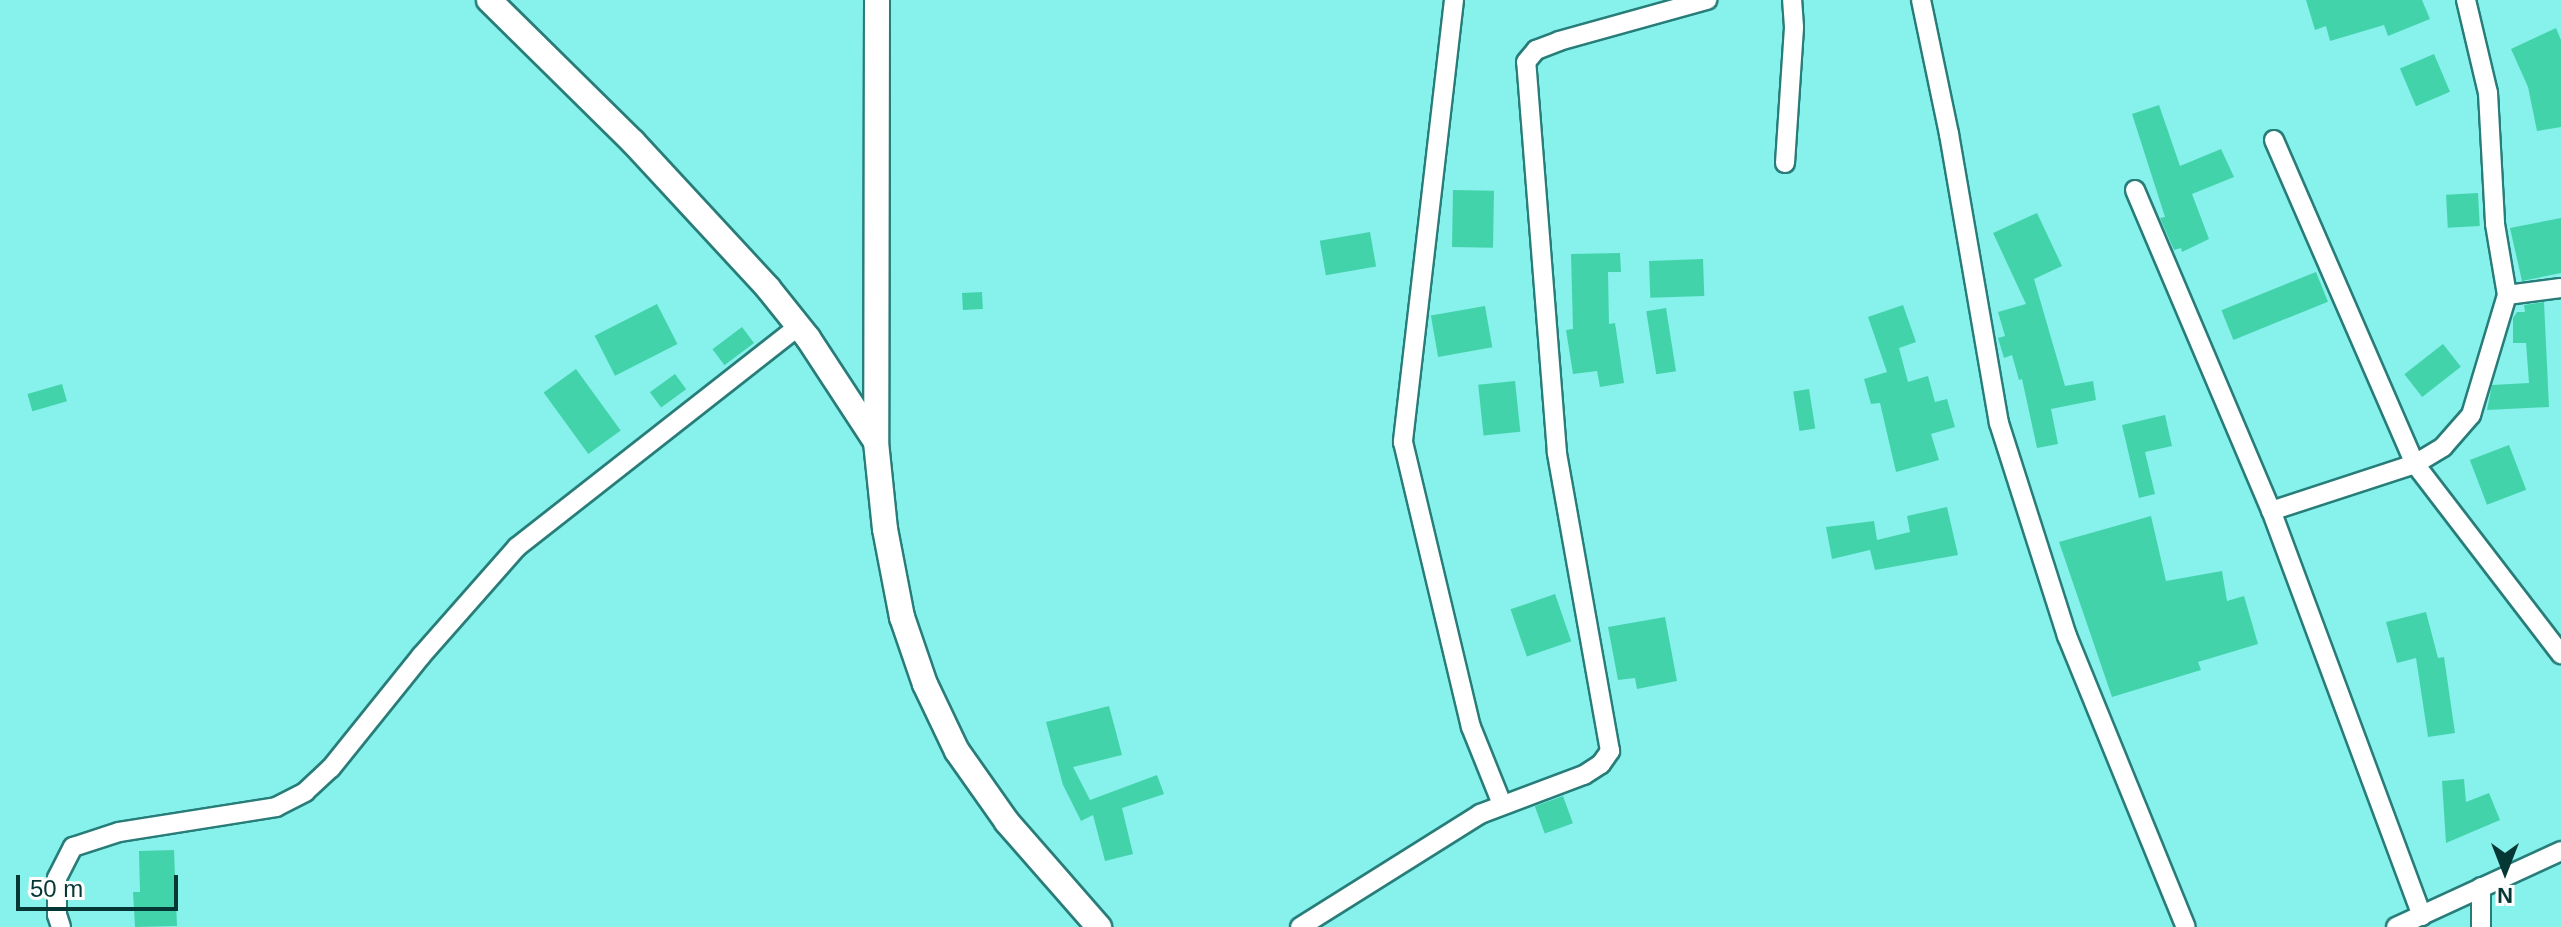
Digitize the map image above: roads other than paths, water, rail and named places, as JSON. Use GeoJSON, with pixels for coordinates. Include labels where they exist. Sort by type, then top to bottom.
{"type":"FeatureCollection","features":[{"type":"Feature","properties":{"kind":"street"},"geometry":{"type":"LineString","coordinates":[[489,0],[633,142],[768,288],[808,338],[876,442]]}},
{"type":"Feature","properties":{"kind":"street"},"geometry":{"type":"LineString","coordinates":[[877,0],[876,442],[885,529],[902,617],[925,684],[957,751],[1007,822],[1099,927]]}},
{"type":"Feature","properties":{"kind":"street"},"geometry":{"type":"LineString","coordinates":[[1454,0],[1403,442],[1471,727],[1502,804]]}},
{"type":"Feature","properties":{"kind":"street"},"geometry":{"type":"LineString","coordinates":[[1300,927],[1480,814],[1584,775],[1601,764],[1610,751],[1557,453],[1526,62],[1536,50],[1559,41],[1707,0]]}},
{"type":"Feature","properties":{"kind":"street"},"geometry":{"type":"LineString","coordinates":[[1785,163],[1794,27],[1792,0]]}},
{"type":"Feature","properties":{"kind":"street"},"geometry":{"type":"LineString","coordinates":[[1921,0],[1949,134],[1999,423],[2067,636],[2186,927]]}},
{"type":"Feature","properties":{"kind":"street"},"geometry":{"type":"LineString","coordinates":[[2271,511],[2415,464],[2443,447],[2471,415],[2507,295],[2495,224],[2488,93],[2466,0]]}},
{"type":"Feature","properties":{"kind":"street"},"geometry":{"type":"LineString","coordinates":[[2274,140],[2415,464],[2561,654]]}},
{"type":"Feature","properties":{"kind":"street"},"geometry":{"type":"LineString","coordinates":[[2135,190],[2271,511],[2422,916]]}},
{"type":"Feature","properties":{"kind":"street"},"geometry":{"type":"LineString","coordinates":[[2507,295],[2561,288]]}},
{"type":"Feature","properties":{"kind":"street"},"geometry":{"type":"LineString","coordinates":[[61,927],[57,915],[57,878],[73,847],[119,832],[276,807],[305,792],[331,768],[421,656],[517,547],[792,331]]}},
{"type":"Feature","properties":{"kind":"street"},"geometry":{"type":"LineString","coordinates":[[2396,927],[2561,851]]}},
{"type":"Feature","properties":{"kind":"street"},"geometry":{"type":"LineString","coordinates":[[2481,887],[2481,927]]}}]}
